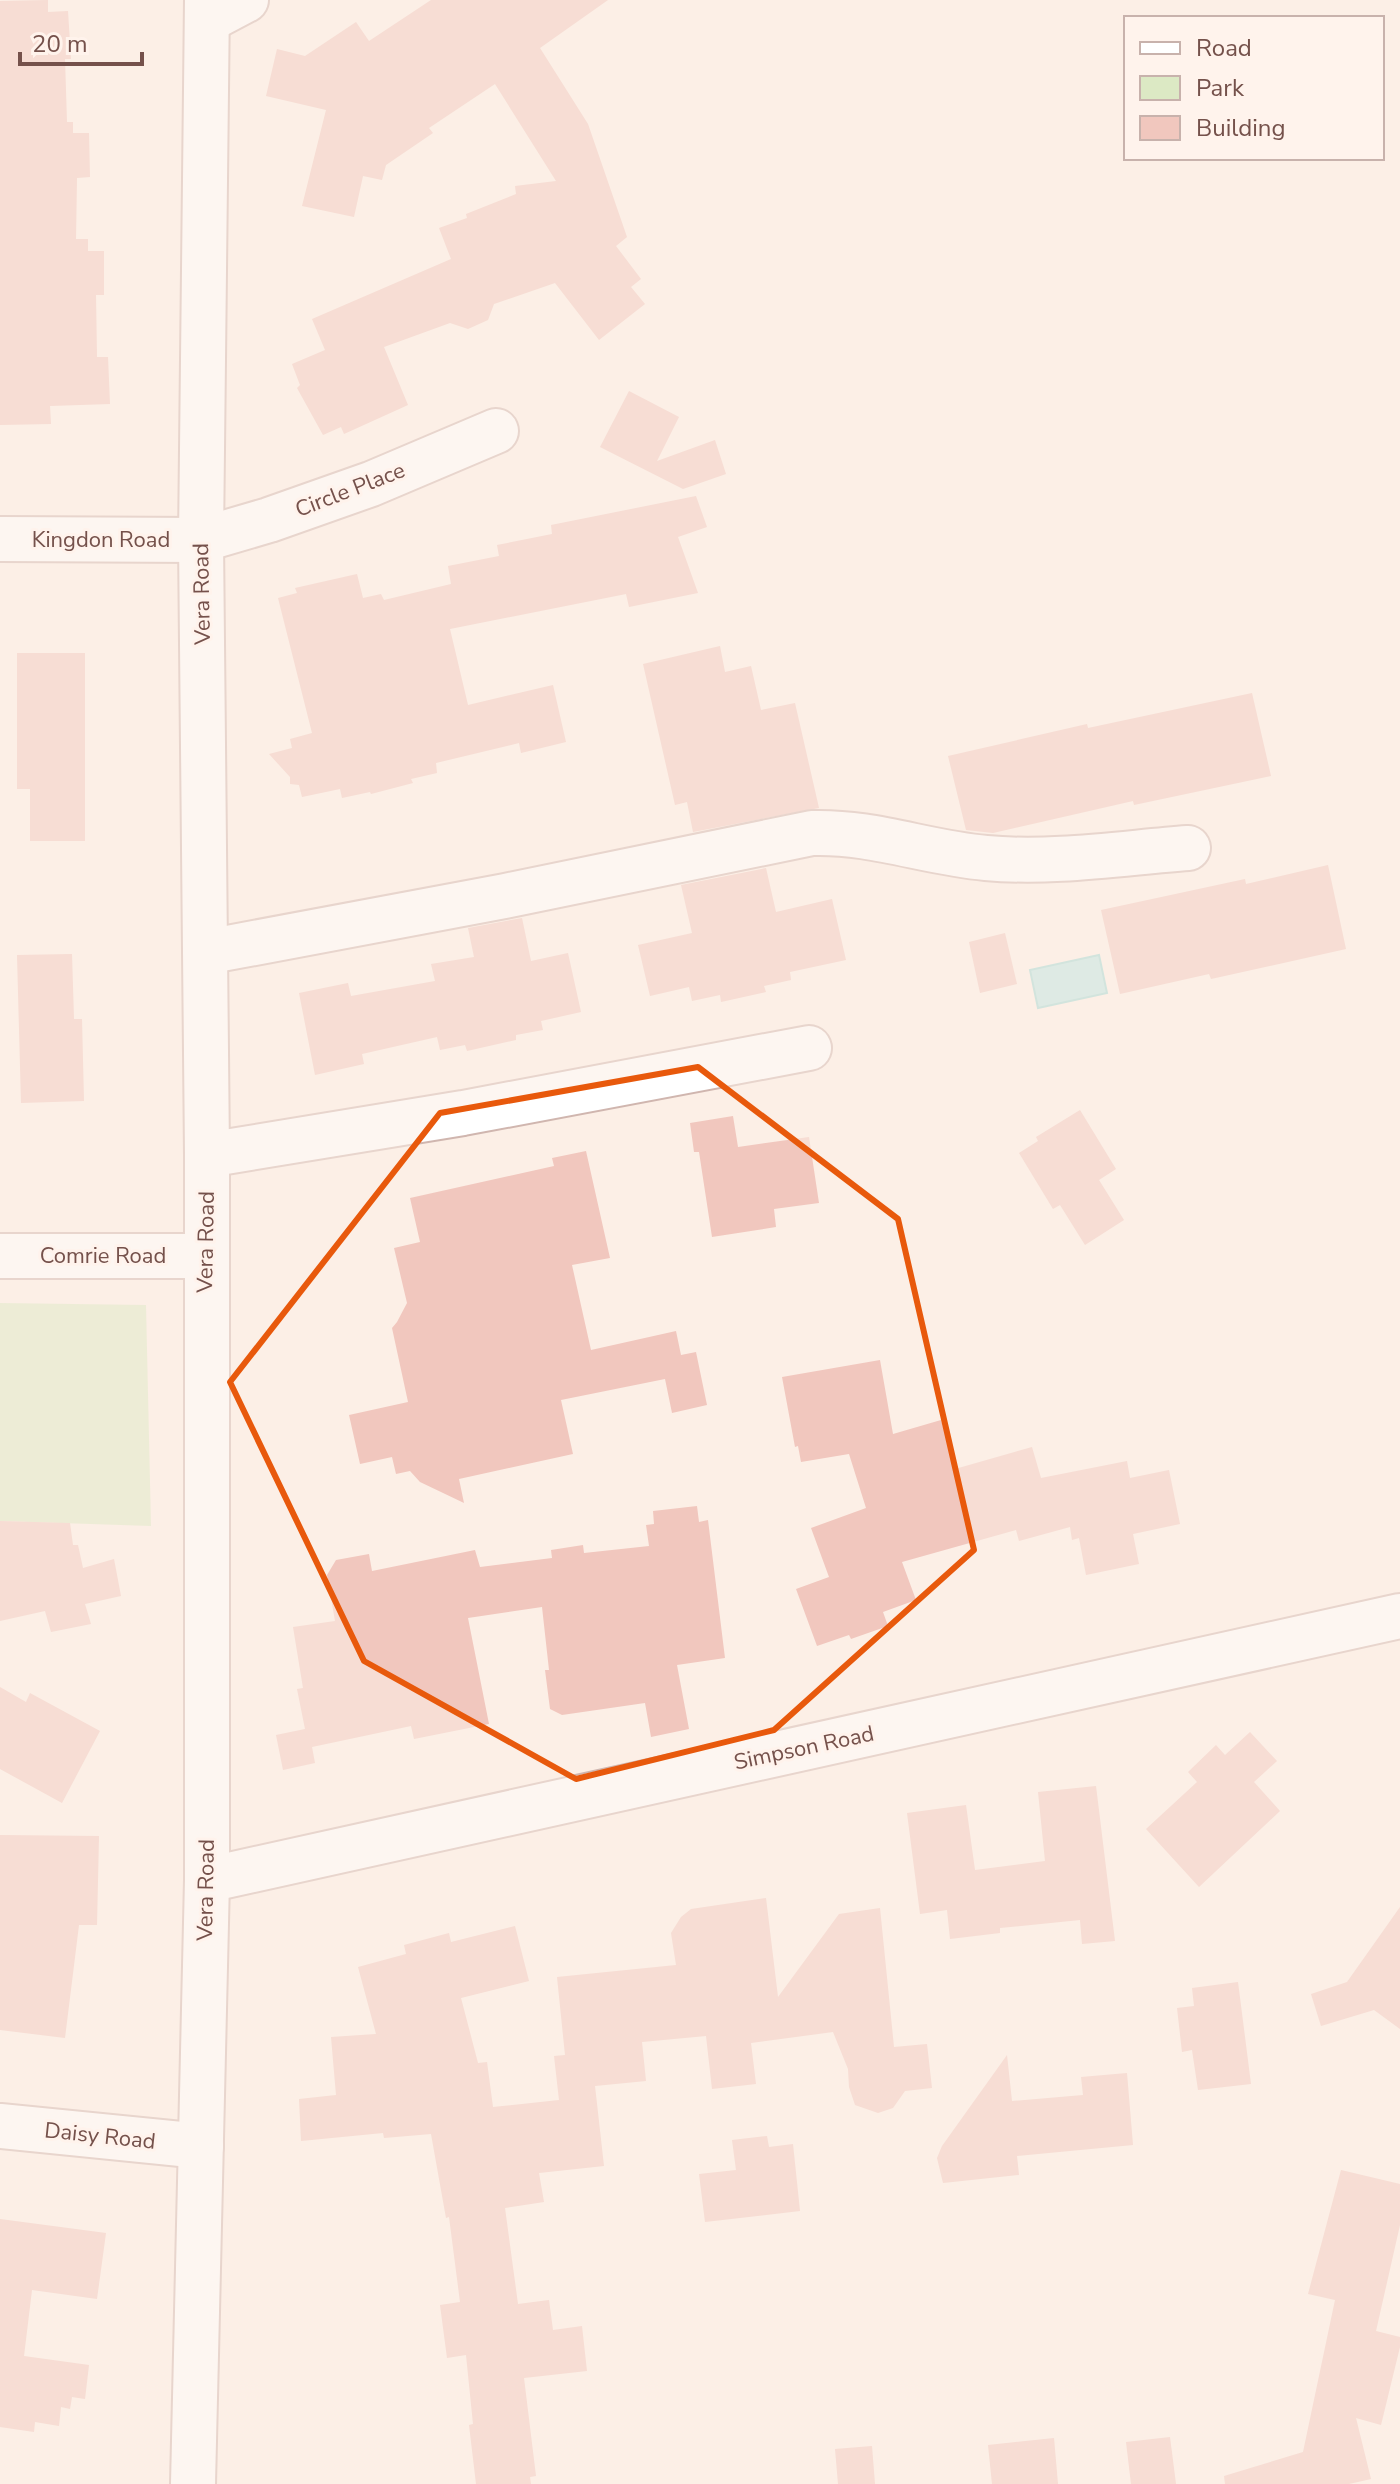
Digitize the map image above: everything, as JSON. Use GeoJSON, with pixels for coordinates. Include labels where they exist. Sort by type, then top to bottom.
{"type":"FeatureCollection","features":[{"type":"Feature","properties":{"kind":"street"},"geometry":{"type":"LineString","coordinates":[[208,10],[246,0]]}},
{"type":"Feature","properties":{"kind":"street","name":"Vera Road"},"geometry":{"type":"LineString","coordinates":[[193,2484],[207,1880],[207,1155],[201,540],[208,10]]}},
{"type":"Feature","properties":{"kind":"street","name":"Circle Place"},"geometry":{"type":"LineString","coordinates":[[201,540],[357,489],[496,431]]}},
{"type":"Feature","properties":{"kind":"street","name":"Kingdon Road"},"geometry":{"type":"LineString","coordinates":[[0,539],[201,540]]}},
{"type":"Feature","properties":{"kind":"street"},"geometry":{"type":"LineString","coordinates":[[206,952],[505,896],[812,833],[842,832],[875,836],[917,847],[988,859],[1049,859],[1188,848]]}},
{"type":"Feature","properties":{"kind":"street"},"geometry":{"type":"LineString","coordinates":[[207,1155],[463,1113],[809,1048]]}},
{"type":"Feature","properties":{"kind":"street","name":"Comrie Road"},"geometry":{"type":"LineString","coordinates":[[0,1256],[205,1256]]}},
{"type":"Feature","properties":{"kind":"street","name":"Simpson Road"},"geometry":{"type":"LineString","coordinates":[[207,1880],[1400,1616]]}},
{"type":"Feature","properties":{"kind":"street","name":"Daisy Road"},"geometry":{"type":"LineString","coordinates":[[0,2126],[201,2146]]}},
{"type":"Feature","properties":{"kind":"highlighted area"},"geometry":{"type":"Polygon","coordinates":[[[698,1067],[898,1219],[974,1550],[774,1730],[576,1779],[364,1661],[230,1382],[440,1113],[698,1067]]]}},
{"type":"Feature","properties":{"kind":"green space"},"geometry":{"type":"Polygon","coordinates":[[[0,1303],[146,1305],[151,1526],[0,1521],[0,1303]]]}},
{"type":"Feature","properties":{"kind":"water"},"geometry":{"type":"Polygon","coordinates":[[[1099,955],[1107,993],[1038,1008],[1030,970],[1099,955]]]}},
{"type":"Feature","properties":{"kind":"building"},"geometry":{"type":"Polygon","coordinates":[[[48,0],[48,12],[68,11],[71,59],[65,59],[67,122],[73,122],[73,133],[89,133],[90,177],[77,178],[76,239],[88,239],[88,251],[104,251],[104,295],[96,295],[97,357],[108,357],[110,404],[50,406],[51,424],[0,425],[0,1],[48,0]]]}},
{"type":"Feature","properties":{"kind":"building"},"geometry":{"type":"Polygon","coordinates":[[[431,0],[608,0],[540,48],[588,124],[627,237],[616,246],[641,279],[631,287],[645,304],[599,340],[555,283],[494,304],[488,320],[468,329],[450,323],[384,347],[408,405],[344,434],[341,427],[323,435],[297,388],[300,385],[292,364],[325,350],[312,319],[451,259],[439,228],[516,194],[515,186],[556,181],[495,84],[429,128],[433,133],[386,165],[382,180],[363,176],[354,217],[302,206],[326,110],[266,96],[277,49],[305,56],[356,22],[369,41],[431,0]]]}},
{"type":"Feature","properties":{"kind":"building"},"geometry":{"type":"Polygon","coordinates":[[[629,391],[679,417],[657,461],[715,440],[726,474],[683,489],[600,447],[629,391]]]}},
{"type":"Feature","properties":{"kind":"building"},"geometry":{"type":"Polygon","coordinates":[[[696,496],[707,527],[678,537],[698,593],[629,607],[626,594],[450,629],[468,705],[553,685],[566,742],[521,753],[519,743],[436,763],[437,773],[411,779],[413,783],[342,798],[340,789],[302,797],[299,785],[290,784],[290,777],[269,754],[292,748],[290,739],[312,733],[278,598],[297,593],[295,588],[357,574],[363,598],[381,594],[384,600],[451,584],[448,566],[499,556],[497,545],[552,534],[551,525],[696,496]]]}},
{"type":"Feature","properties":{"kind":"building"},"geometry":{"type":"Polygon","coordinates":[[[720,646],[725,672],[751,666],[761,710],[795,703],[819,808],[693,832],[687,802],[675,805],[643,664],[720,646]]]}},
{"type":"Feature","properties":{"kind":"building"},"geometry":{"type":"Polygon","coordinates":[[[17,653],[85,653],[85,841],[30,841],[30,789],[17,789],[17,653]]]}},
{"type":"Feature","properties":{"kind":"building"},"geometry":{"type":"Polygon","coordinates":[[[1252,693],[1271,776],[1134,805],[1133,801],[993,833],[966,830],[948,756],[1087,724],[1088,728],[1252,693]]]}},
{"type":"Feature","properties":{"kind":"building"},"geometry":{"type":"Polygon","coordinates":[[[1328,865],[1346,949],[1211,979],[1209,974],[1120,994],[1101,910],[1245,879],[1246,884],[1328,865]]]}},
{"type":"Feature","properties":{"kind":"building"},"geometry":{"type":"Polygon","coordinates":[[[766,868],[776,912],[832,899],[846,960],[790,972],[791,980],[764,986],[766,992],[721,1002],[720,995],[692,1001],[689,987],[650,996],[638,945],[692,933],[681,885],[766,868]]]}},
{"type":"Feature","properties":{"kind":"building"},"geometry":{"type":"Polygon","coordinates":[[[522,918],[531,961],[568,953],[581,1012],[541,1021],[543,1030],[516,1035],[516,1040],[467,1051],[465,1045],[440,1050],[437,1037],[362,1054],[364,1064],[315,1075],[299,993],[348,983],[351,996],[435,981],[431,964],[474,957],[468,928],[522,918]]]}},
{"type":"Feature","properties":{"kind":"building"},"geometry":{"type":"Polygon","coordinates":[[[1005,933],[1017,984],[980,993],[969,942],[1005,933]]]}},
{"type":"Feature","properties":{"kind":"building"},"geometry":{"type":"Polygon","coordinates":[[[72,954],[74,1019],[82,1019],[84,1101],[21,1103],[17,955],[72,954]]]}},
{"type":"Feature","properties":{"kind":"building"},"geometry":{"type":"Polygon","coordinates":[[[1080,1110],[1116,1169],[1099,1180],[1124,1220],[1085,1245],[1060,1205],[1053,1209],[1019,1153],[1038,1141],[1036,1137],[1080,1110]]]}},
{"type":"Feature","properties":{"kind":"building"},"geometry":{"type":"Polygon","coordinates":[[[733,1116],[738,1147],[809,1137],[819,1203],[774,1209],[776,1227],[712,1237],[699,1152],[694,1152],[690,1123],[733,1116]]]}},
{"type":"Feature","properties":{"kind":"building"},"geometry":{"type":"Polygon","coordinates":[[[586,1151],[610,1258],[572,1265],[591,1350],[676,1331],[681,1355],[696,1352],[707,1405],[672,1413],[665,1379],[561,1400],[573,1454],[459,1479],[464,1503],[420,1482],[410,1471],[396,1474],[392,1457],[360,1464],[349,1415],[408,1402],[392,1328],[407,1303],[394,1248],[420,1242],[410,1198],[554,1166],[552,1158],[586,1151]]]}},
{"type":"Feature","properties":{"kind":"building"},"geometry":{"type":"Polygon","coordinates":[[[880,1360],[893,1434],[941,1420],[955,1469],[1032,1447],[1041,1478],[1127,1461],[1130,1478],[1169,1470],[1180,1524],[1133,1534],[1139,1564],[1086,1575],[1079,1538],[1072,1540],[1070,1527],[1019,1541],[1016,1530],[902,1562],[916,1600],[883,1612],[888,1626],[851,1639],[849,1635],[817,1646],[796,1589],[829,1577],[811,1528],[866,1508],[849,1454],[801,1462],[798,1446],[795,1447],[782,1377],[880,1360]]]}},
{"type":"Feature","properties":{"kind":"building"},"geometry":{"type":"Polygon","coordinates":[[[697,1506],[699,1522],[708,1520],[725,1658],[677,1665],[689,1729],[651,1737],[645,1703],[562,1715],[550,1709],[542,1607],[468,1618],[489,1724],[414,1739],[411,1726],[312,1747],[315,1763],[283,1770],[276,1735],[305,1729],[297,1689],[303,1688],[293,1627],[335,1621],[327,1575],[336,1560],[369,1554],[372,1571],[475,1550],[480,1567],[552,1558],[551,1550],[583,1545],[584,1553],[649,1546],[646,1525],[654,1524],[653,1511],[697,1506]]]}},
{"type":"Feature","properties":{"kind":"building"},"geometry":{"type":"Polygon","coordinates":[[[0,1521],[70,1523],[73,1545],[78,1545],[83,1568],[114,1559],[121,1596],[85,1604],[91,1624],[51,1632],[45,1611],[0,1621],[0,1521]]]}},
{"type":"Feature","properties":{"kind":"building"},"geometry":{"type":"Polygon","coordinates":[[[0,1687],[26,1702],[30,1693],[100,1731],[62,1803],[0,1769],[0,1687]]]}},
{"type":"Feature","properties":{"kind":"building"},"geometry":{"type":"Polygon","coordinates":[[[1250,1732],[1277,1761],[1254,1782],[1280,1811],[1199,1887],[1146,1829],[1197,1782],[1188,1772],[1216,1745],[1225,1755],[1250,1732]]]}},
{"type":"Feature","properties":{"kind":"building"},"geometry":{"type":"Polygon","coordinates":[[[1096,1786],[1115,1941],[1082,1944],[1080,1920],[1000,1928],[1000,1933],[950,1939],[947,1910],[920,1914],[907,1813],[966,1805],[975,1870],[1045,1861],[1038,1792],[1096,1786]]]}},
{"type":"Feature","properties":{"kind":"building"},"geometry":{"type":"Polygon","coordinates":[[[0,1835],[99,1836],[97,1925],[79,1925],[65,2038],[0,2030],[0,1835]]]}},
{"type":"Feature","properties":{"kind":"building"},"geometry":{"type":"Polygon","coordinates":[[[766,1898],[778,1997],[839,1914],[880,1908],[894,2047],[927,2044],[932,2088],[905,2091],[893,2108],[878,2113],[855,2105],[849,2087],[848,2069],[833,2032],[751,2043],[756,2084],[712,2089],[706,2036],[642,2042],[646,2081],[595,2086],[604,2166],[539,2173],[544,2202],[505,2208],[518,2304],[549,2300],[553,2330],[582,2326],[587,2371],[524,2378],[536,2476],[530,2477],[531,2484],[476,2484],[469,2425],[473,2424],[466,2355],[447,2358],[440,2305],[460,2302],[449,2217],[446,2218],[431,2134],[384,2138],[383,2133],[301,2141],[299,2099],[336,2095],[331,2037],[376,2034],[358,1967],[406,1954],[404,1945],[449,1933],[451,1942],[515,1926],[529,1981],[461,1998],[478,2063],[487,2062],[493,2107],[559,2100],[554,2056],[565,2055],[557,1977],[676,1965],[671,1933],[681,1917],[691,1909],[766,1898]]]}},
{"type":"Feature","properties":{"kind":"building"},"geometry":{"type":"Polygon","coordinates":[[[1400,1907],[1400,2029],[1374,2010],[1321,2026],[1311,1994],[1347,1982],[1400,1907]]]}},
{"type":"Feature","properties":{"kind":"building"},"geometry":{"type":"Polygon","coordinates":[[[1238,1982],[1251,2084],[1198,2090],[1192,2050],[1182,2052],[1177,2008],[1194,2006],[1192,1988],[1238,1982]]]}},
{"type":"Feature","properties":{"kind":"building"},"geometry":{"type":"Polygon","coordinates":[[[1007,2055],[1012,2101],[1083,2095],[1081,2077],[1127,2073],[1133,2145],[1017,2156],[1019,2175],[943,2183],[937,2158],[942,2146],[1007,2055]]]}},
{"type":"Feature","properties":{"kind":"building"},"geometry":{"type":"Polygon","coordinates":[[[767,2136],[769,2147],[793,2144],[800,2211],[705,2222],[699,2174],[736,2170],[732,2140],[767,2136]]]}},
{"type":"Feature","properties":{"kind":"building"},"geometry":{"type":"Polygon","coordinates":[[[1341,2170],[1400,2184],[1400,2225],[1376,2331],[1400,2337],[1400,2347],[1381,2425],[1356,2418],[1371,2479],[1349,2484],[1225,2484],[1224,2476],[1303,2452],[1335,2300],[1308,2294],[1341,2170]]]}},
{"type":"Feature","properties":{"kind":"building"},"geometry":{"type":"Polygon","coordinates":[[[0,2219],[106,2233],[97,2299],[32,2290],[24,2356],[89,2365],[85,2399],[72,2397],[70,2409],[61,2407],[59,2426],[35,2422],[34,2432],[0,2427],[0,2219]]]}},
{"type":"Feature","properties":{"kind":"building"},"geometry":{"type":"Polygon","coordinates":[[[1170,2437],[1176,2484],[1131,2484],[1126,2442],[1170,2437]]]}},
{"type":"Feature","properties":{"kind":"building"},"geometry":{"type":"Polygon","coordinates":[[[1054,2438],[1058,2484],[992,2484],[988,2445],[1054,2438]]]}},
{"type":"Feature","properties":{"kind":"building"},"geometry":{"type":"Polygon","coordinates":[[[872,2446],[875,2484],[838,2484],[835,2449],[872,2446]]]}}]}
